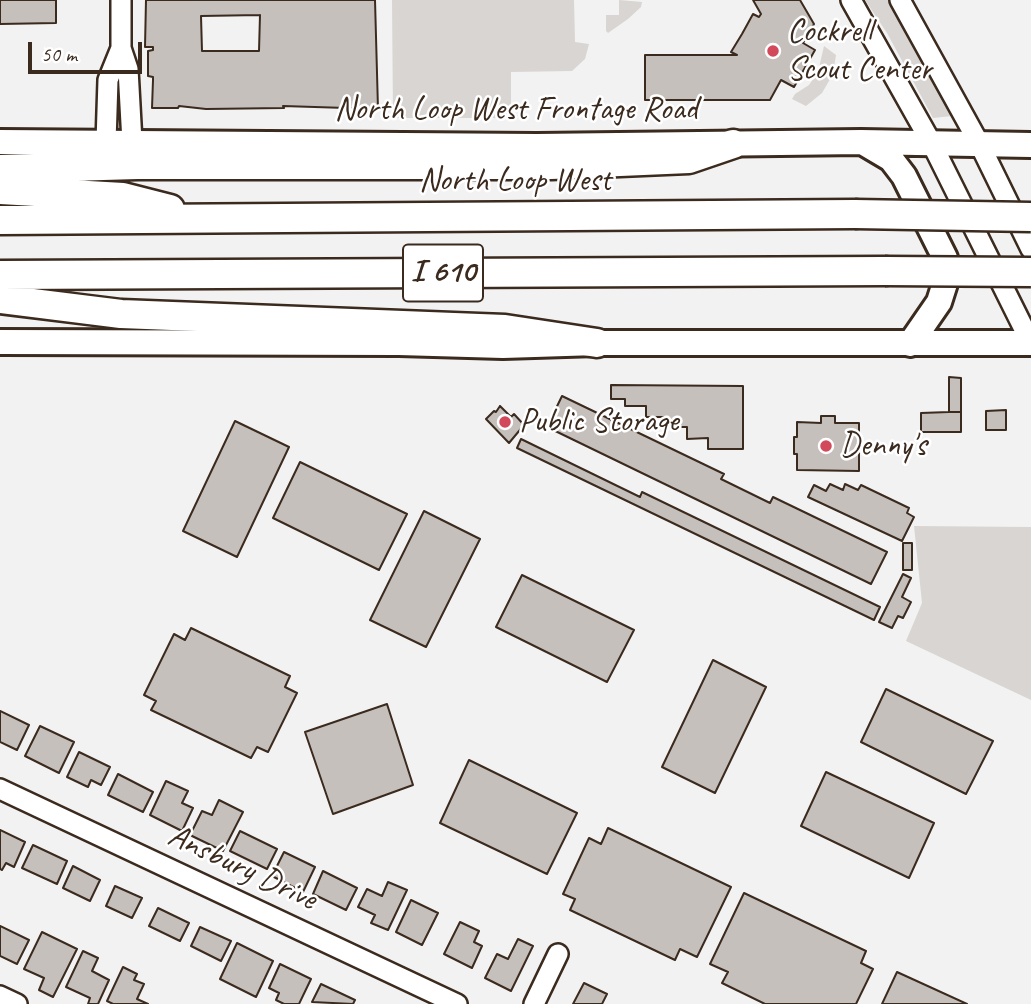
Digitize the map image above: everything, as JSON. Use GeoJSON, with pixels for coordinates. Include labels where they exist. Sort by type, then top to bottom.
{"type":"FeatureCollection","features":[{"type":"Feature","properties":{"kind":"highway"},"geometry":{"type":"LineString","coordinates":[[0,169],[135,153],[551,165],[689,159],[733,144]]}},
{"type":"Feature","properties":{"kind":"highway"},"geometry":{"type":"LineString","coordinates":[[0,190],[123,197],[205,218]]}},
{"type":"Feature","properties":{"kind":"highway","name":"North Loop West"},"geometry":{"type":"LineString","coordinates":[[0,220],[855,214],[1031,217]]}},
{"type":"Feature","properties":{"kind":"highway","name":"I 610"},"geometry":{"type":"LineString","coordinates":[[0,275],[1031,272]]}},
{"type":"Feature","properties":{"kind":"highway"},"geometry":{"type":"LineString","coordinates":[[0,299],[121,314],[505,329],[597,344]]}},
{"type":"Feature","properties":{"kind":"main road"},"geometry":{"type":"LineString","coordinates":[[0,142],[106,142],[135,153]]}},
{"type":"Feature","properties":{"kind":"main road","name":"North Loop West Frontage Road"},"geometry":{"type":"LineString","coordinates":[[733,144],[861,142],[1031,145]]}},
{"type":"Feature","properties":{"kind":"main road"},"geometry":{"type":"LineString","coordinates":[[861,142],[891,159],[904,176],[945,258],[946,280],[939,302],[910,344]]}},
{"type":"Feature","properties":{"kind":"main road"},"geometry":{"type":"LineString","coordinates":[[0,342],[399,343],[503,346],[1031,343]]}},
{"type":"Feature","properties":{"kind":"street"},"geometry":{"type":"LineString","coordinates":[[121,0],[121,48],[128,69],[135,153]]}},
{"type":"Feature","properties":{"kind":"street"},"geometry":{"type":"LineString","coordinates":[[851,0],[932,144],[1031,343]]}},
{"type":"Feature","properties":{"kind":"street"},"geometry":{"type":"LineString","coordinates":[[900,0],[980,145],[1031,249]]}},
{"type":"Feature","properties":{"kind":"street"},"geometry":{"type":"LineString","coordinates":[[106,142],[108,80],[121,48]]}},
{"type":"Feature","properties":{"kind":"street","name":"Ansbury Drive"},"geometry":{"type":"LineString","coordinates":[[0,789],[457,1004]]}},
{"type":"Feature","properties":{"kind":"street"},"geometry":{"type":"LineString","coordinates":[[534,1004],[558,954]]}},
{"type":"Feature","properties":{"kind":"street"},"geometry":{"type":"LineString","coordinates":[[0,996],[17,1004]]}},
{"type":"Feature","properties":{"kind":"shaded area"},"geometry":{"type":"Polygon","coordinates":[[[392,0],[574,0],[575,42],[589,44],[585,59],[572,71],[511,72],[511,118],[393,118],[392,0]]]}},
{"type":"Feature","properties":{"kind":"shaded area"},"geometry":{"type":"Polygon","coordinates":[[[619,0],[642,2],[641,7],[608,33],[606,15],[619,15],[619,0]]]}},
{"type":"Feature","properties":{"kind":"shaded area"},"geometry":{"type":"Polygon","coordinates":[[[865,0],[890,0],[952,116],[933,118],[887,33],[865,0]]]}},
{"type":"Feature","properties":{"kind":"shaded area"},"geometry":{"type":"Polygon","coordinates":[[[824,46],[836,55],[833,74],[822,93],[806,106],[792,99],[809,85],[818,72],[824,46]]]}},
{"type":"Feature","properties":{"kind":"shaded area"},"geometry":{"type":"Polygon","coordinates":[[[914,526],[1031,527],[1031,700],[906,641],[922,603],[914,526]]]}},
{"type":"Feature","properties":{"kind":"building"},"geometry":{"type":"Polygon","coordinates":[[[0,0],[56,0],[56,23],[0,24],[0,0]]]}},
{"type":"Feature","properties":{"kind":"building"},"geometry":{"type":"Polygon","coordinates":[[[146,0],[375,0],[378,109],[283,106],[284,108],[152,108],[153,77],[148,76],[148,51],[153,50],[153,47],[145,47],[146,0]],[[260,15],[201,16],[202,51],[259,51],[260,15]]]}},
{"type":"Feature","properties":{"kind":"building","name":"Cockrell Scout Center"},"geometry":{"type":"Polygon","coordinates":[[[753,0],[800,0],[814,24],[803,43],[815,50],[794,87],[781,80],[770,100],[645,100],[645,55],[737,55],[731,52],[753,14],[759,17],[761,14],[753,0]]]}},
{"type":"Feature","properties":{"kind":"building"},"geometry":{"type":"Polygon","coordinates":[[[949,377],[961,378],[961,412],[949,412],[949,377]]]}},
{"type":"Feature","properties":{"kind":"building"},"geometry":{"type":"Polygon","coordinates":[[[611,385],[743,386],[743,449],[708,449],[708,438],[687,439],[687,427],[667,427],[667,417],[646,417],[646,406],[625,406],[625,399],[611,399],[611,385]]]}},
{"type":"Feature","properties":{"kind":"building"},"geometry":{"type":"Polygon","coordinates":[[[562,396],[724,474],[721,479],[770,503],[773,497],[887,552],[871,584],[547,427],[562,396]]]}},
{"type":"Feature","properties":{"kind":"building","name":"Public Storage"},"geometry":{"type":"Polygon","coordinates":[[[500,406],[511,417],[514,414],[524,425],[509,443],[486,419],[500,406]]]}},
{"type":"Feature","properties":{"kind":"building"},"geometry":{"type":"Polygon","coordinates":[[[1006,410],[1006,430],[986,430],[986,411],[1006,410]]]}},
{"type":"Feature","properties":{"kind":"building"},"geometry":{"type":"Polygon","coordinates":[[[961,412],[961,432],[921,432],[921,413],[961,412]]]}},
{"type":"Feature","properties":{"kind":"building","name":"Denny's"},"geometry":{"type":"Polygon","coordinates":[[[821,416],[835,416],[835,423],[859,423],[859,471],[797,470],[794,437],[797,437],[797,422],[821,423],[821,416]]]}},
{"type":"Feature","properties":{"kind":"building"},"geometry":{"type":"Polygon","coordinates":[[[235,421],[289,447],[237,557],[183,531],[235,421]]]}},
{"type":"Feature","properties":{"kind":"building"},"geometry":{"type":"Polygon","coordinates":[[[521,439],[640,497],[642,492],[880,607],[874,620],[517,448],[521,439]]]}},
{"type":"Feature","properties":{"kind":"building"},"geometry":{"type":"Polygon","coordinates":[[[300,462],[407,514],[379,570],[273,518],[300,462]]]}},
{"type":"Feature","properties":{"kind":"building"},"geometry":{"type":"Polygon","coordinates":[[[830,484],[843,490],[845,484],[858,490],[861,485],[909,508],[907,513],[914,517],[902,541],[808,497],[814,485],[826,491],[830,484]]]}},
{"type":"Feature","properties":{"kind":"building"},"geometry":{"type":"Polygon","coordinates":[[[424,511],[480,539],[426,647],[370,620],[424,511]]]}},
{"type":"Feature","properties":{"kind":"building"},"geometry":{"type":"Polygon","coordinates":[[[903,543],[912,543],[912,570],[903,570],[903,543]]]}},
{"type":"Feature","properties":{"kind":"building"},"geometry":{"type":"Polygon","coordinates":[[[903,574],[911,578],[902,597],[911,602],[903,618],[898,616],[892,628],[879,622],[903,574]]]}},
{"type":"Feature","properties":{"kind":"building"},"geometry":{"type":"Polygon","coordinates":[[[522,575],[634,630],[607,682],[496,627],[522,575]]]}},
{"type":"Feature","properties":{"kind":"building"},"geometry":{"type":"Polygon","coordinates":[[[191,628],[290,676],[285,687],[297,693],[268,752],[257,747],[251,758],[151,710],[156,701],[144,695],[174,634],[185,640],[191,628]]]}},
{"type":"Feature","properties":{"kind":"building"},"geometry":{"type":"Polygon","coordinates":[[[713,660],[766,687],[715,793],[662,767],[713,660]]]}},
{"type":"Feature","properties":{"kind":"building"},"geometry":{"type":"Polygon","coordinates":[[[886,689],[993,741],[966,794],[861,742],[886,689]]]}},
{"type":"Feature","properties":{"kind":"building"},"geometry":{"type":"Polygon","coordinates":[[[387,704],[413,785],[333,814],[305,732],[387,704]]]}},
{"type":"Feature","properties":{"kind":"building"},"geometry":{"type":"Polygon","coordinates":[[[0,711],[29,725],[17,750],[0,742],[0,711]]]}},
{"type":"Feature","properties":{"kind":"building"},"geometry":{"type":"Polygon","coordinates":[[[40,726],[74,742],[59,773],[25,756],[40,726]]]}},
{"type":"Feature","properties":{"kind":"building"},"geometry":{"type":"Polygon","coordinates":[[[79,752],[110,767],[101,785],[91,780],[88,787],[67,777],[79,752]]]}},
{"type":"Feature","properties":{"kind":"building"},"geometry":{"type":"Polygon","coordinates":[[[469,760],[577,813],[547,874],[440,823],[469,760]]]}},
{"type":"Feature","properties":{"kind":"building"},"geometry":{"type":"Polygon","coordinates":[[[826,772],[934,823],[909,878],[801,826],[826,772]]]}},
{"type":"Feature","properties":{"kind":"building"},"geometry":{"type":"Polygon","coordinates":[[[118,774],[153,792],[143,812],[108,795],[118,774]]]}},
{"type":"Feature","properties":{"kind":"building"},"geometry":{"type":"Polygon","coordinates":[[[166,781],[188,791],[182,803],[193,808],[182,831],[150,815],[166,781]]]}},
{"type":"Feature","properties":{"kind":"building"},"geometry":{"type":"Polygon","coordinates":[[[219,800],[243,812],[223,851],[190,835],[202,811],[212,815],[219,800]]]}},
{"type":"Feature","properties":{"kind":"building"},"geometry":{"type":"Polygon","coordinates":[[[608,828],[731,887],[697,957],[680,949],[675,960],[570,910],[575,899],[563,894],[589,838],[601,844],[608,828]]]}},
{"type":"Feature","properties":{"kind":"building"},"geometry":{"type":"Polygon","coordinates":[[[0,830],[25,842],[14,867],[6,863],[2,870],[0,869],[0,830]]]}},
{"type":"Feature","properties":{"kind":"building"},"geometry":{"type":"Polygon","coordinates":[[[240,831],[277,849],[267,869],[230,851],[240,831]]]}},
{"type":"Feature","properties":{"kind":"building"},"geometry":{"type":"Polygon","coordinates":[[[33,845],[67,861],[57,884],[22,868],[33,845]]]}},
{"type":"Feature","properties":{"kind":"building"},"geometry":{"type":"Polygon","coordinates":[[[284,852],[315,867],[303,892],[272,876],[284,852]]]}},
{"type":"Feature","properties":{"kind":"building"},"geometry":{"type":"Polygon","coordinates":[[[73,866],[100,880],[90,901],[63,888],[73,866]]]}},
{"type":"Feature","properties":{"kind":"building"},"geometry":{"type":"Polygon","coordinates":[[[323,871],[357,888],[346,910],[313,894],[323,871]]]}},
{"type":"Feature","properties":{"kind":"building"},"geometry":{"type":"Polygon","coordinates":[[[388,882],[407,890],[388,930],[371,923],[375,915],[358,907],[367,889],[382,896],[388,882]]]}},
{"type":"Feature","properties":{"kind":"building"},"geometry":{"type":"Polygon","coordinates":[[[115,886],[142,898],[132,918],[106,906],[115,886]]]}},
{"type":"Feature","properties":{"kind":"building"},"geometry":{"type":"Polygon","coordinates":[[[744,893],[866,951],[861,963],[873,969],[856,1004],[765,1004],[722,983],[728,972],[710,964],[744,893]]]}},
{"type":"Feature","properties":{"kind":"building"},"geometry":{"type":"Polygon","coordinates":[[[411,900],[438,913],[422,945],[396,932],[411,900]]]}},
{"type":"Feature","properties":{"kind":"building"},"geometry":{"type":"Polygon","coordinates":[[[158,908],[189,923],[180,941],[149,926],[158,908]]]}},
{"type":"Feature","properties":{"kind":"building"},"geometry":{"type":"Polygon","coordinates":[[[460,922],[479,931],[474,942],[482,946],[472,968],[444,954],[460,922]]]}},
{"type":"Feature","properties":{"kind":"building"},"geometry":{"type":"Polygon","coordinates":[[[0,926],[29,940],[17,964],[0,956],[0,926]]]}},
{"type":"Feature","properties":{"kind":"building"},"geometry":{"type":"Polygon","coordinates":[[[200,927],[231,941],[221,961],[191,946],[200,927]]]}},
{"type":"Feature","properties":{"kind":"building"},"geometry":{"type":"Polygon","coordinates":[[[42,932],[77,949],[53,997],[39,990],[44,978],[24,969],[42,932]]]}},
{"type":"Feature","properties":{"kind":"building"},"geometry":{"type":"Polygon","coordinates":[[[518,939],[533,946],[511,991],[485,978],[497,954],[508,959],[518,939]]]}},
{"type":"Feature","properties":{"kind":"building"},"geometry":{"type":"Polygon","coordinates":[[[237,943],[273,961],[256,997],[220,979],[237,943]]]}},
{"type":"Feature","properties":{"kind":"building"},"geometry":{"type":"Polygon","coordinates":[[[83,951],[98,958],[92,971],[109,980],[98,1004],[88,1004],[90,998],[66,987],[83,951]]]}},
{"type":"Feature","properties":{"kind":"building"},"geometry":{"type":"Polygon","coordinates":[[[280,964],[311,979],[299,1004],[284,1004],[276,1000],[279,993],[269,988],[280,964]]]}},
{"type":"Feature","properties":{"kind":"building"},"geometry":{"type":"Polygon","coordinates":[[[123,967],[137,974],[134,980],[144,984],[137,999],[148,1004],[113,1004],[107,1001],[123,967]]]}},
{"type":"Feature","properties":{"kind":"building"},"geometry":{"type":"Polygon","coordinates":[[[897,972],[967,1004],[882,1004],[897,972]]]}},
{"type":"Feature","properties":{"kind":"building"},"geometry":{"type":"Polygon","coordinates":[[[584,983],[607,994],[602,1004],[573,1004],[584,983]]]}},
{"type":"Feature","properties":{"kind":"building"},"geometry":{"type":"Polygon","coordinates":[[[321,984],[355,1000],[353,1004],[312,1002],[321,984]]]}},
{"type":"Feature","properties":{"kind":"place","name":"Cockrell Scout Center"},"geometry":{"type":"Point","coordinates":[773,51]}},
{"type":"Feature","properties":{"kind":"place","name":"Public Storage"},"geometry":{"type":"Point","coordinates":[505,422]}},
{"type":"Feature","properties":{"kind":"place","name":"Denny's"},"geometry":{"type":"Point","coordinates":[826,446]}}]}
